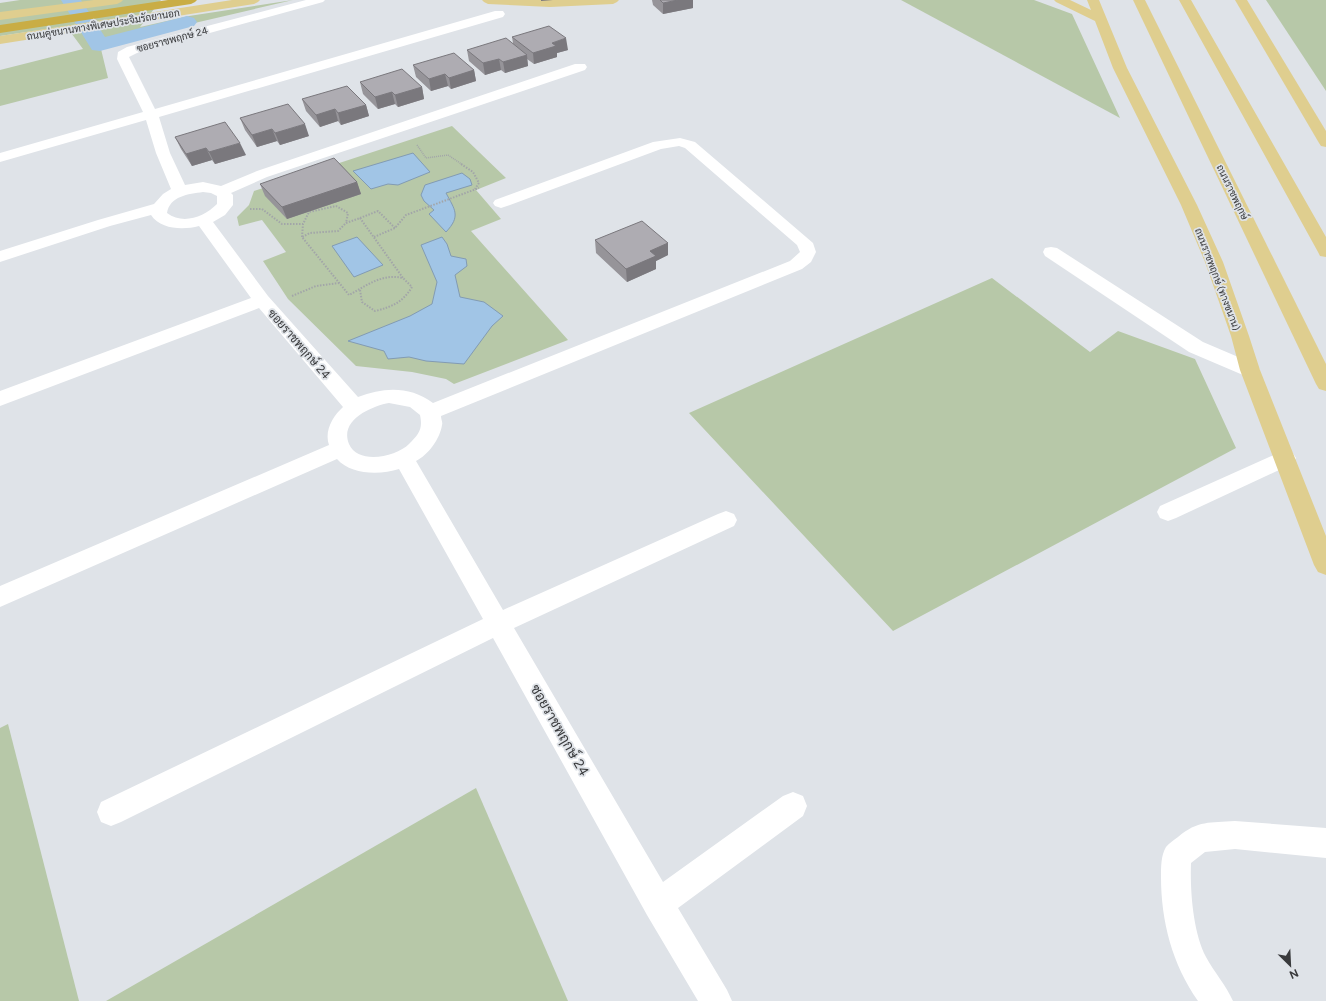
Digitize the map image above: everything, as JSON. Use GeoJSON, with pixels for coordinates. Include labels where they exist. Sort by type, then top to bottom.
{"type":"FeatureCollection","features":[{"type":"Feature","properties":{"kind":"highway"},"geometry":{"type":"LineString","coordinates":[[0,29],[192,0]]}},
{"type":"Feature","properties":{"kind":"main road"},"geometry":{"type":"LineString","coordinates":[[0,16],[117,0]]}},
{"type":"Feature","properties":{"kind":"main road","name":"ถนนคู่ขนานทางพิเศษประจิมรัถยานอก"},"geometry":{"type":"LineString","coordinates":[[0,40],[254,0]]}},
{"type":"Feature","properties":{"kind":"main road"},"geometry":{"type":"LineString","coordinates":[[488,0],[550,4],[613,0]]}},
{"type":"Feature","properties":{"kind":"main road"},"geometry":{"type":"LineString","coordinates":[[1060,0],[1101,19]]}},
{"type":"Feature","properties":{"kind":"main road","name":"ถนนราชพฤกษ์ (ทางขนาน)"},"geometry":{"type":"LineString","coordinates":[[1093,0],[1120,68],[1189,205],[1214,262],[1240,336],[1250,370],[1326,565]]}},
{"type":"Feature","properties":{"kind":"main road","name":"ถนนราชพฤกษ์"},"geometry":{"type":"LineString","coordinates":[[1140,0],[1326,384]]}},
{"type":"Feature","properties":{"kind":"main road"},"geometry":{"type":"LineString","coordinates":[[1185,0],[1326,251]]}},
{"type":"Feature","properties":{"kind":"main road"},"geometry":{"type":"LineString","coordinates":[[1241,0],[1326,143]]}},
{"type":"Feature","properties":{"kind":"street","name":"ซอยราชพฤกษ์ 24"},"geometry":{"type":"LineString","coordinates":[[180,191],[163,153],[151,115],[123,59],[123,55],[126,52],[320,0]]}},
{"type":"Feature","properties":{"kind":"street"},"geometry":{"type":"LineString","coordinates":[[0,158],[500,14]]}},
{"type":"Feature","properties":{"kind":"street"},"geometry":{"type":"LineString","coordinates":[[222,191],[262,174],[580,67]]}},
{"type":"Feature","properties":{"kind":"street"},"geometry":{"type":"LineString","coordinates":[[430,412],[796,264],[805,258],[808,252],[805,242],[782,222],[690,145],[680,142],[658,145],[501,203]]}},
{"type":"Feature","properties":{"kind":"street"},"geometry":{"type":"LineString","coordinates":[[203,187],[214,188],[222,191],[225,195],[225,205],[221,210],[203,220],[189,223],[165,221],[159,215],[159,208],[163,202],[180,191],[203,187]]}},
{"type":"Feature","properties":{"kind":"street"},"geometry":{"type":"LineString","coordinates":[[0,257],[104,223],[159,208]]}},
{"type":"Feature","properties":{"kind":"street","name":"ซอยราชพฤกษ์ 24"},"geometry":{"type":"LineString","coordinates":[[203,220],[262,300],[356,408]]}},
{"type":"Feature","properties":{"kind":"street"},"geometry":{"type":"LineString","coordinates":[[1051,252],[1196,347],[1250,370]]}},
{"type":"Feature","properties":{"kind":"street"},"geometry":{"type":"LineString","coordinates":[[0,399],[262,300]]}},
{"type":"Feature","properties":{"kind":"street"},"geometry":{"type":"LineString","coordinates":[[389,396],[406,396],[420,402],[430,412],[433,421],[432,432],[426,442],[416,452],[404,459],[388,464],[373,465],[359,463],[347,457],[340,449],[337,440],[338,432],[347,415],[356,408],[372,400],[389,396]]}},
{"type":"Feature","properties":{"kind":"street"},"geometry":{"type":"LineString","coordinates":[[0,597],[340,449]]}},
{"type":"Feature","properties":{"kind":"street"},"geometry":{"type":"LineString","coordinates":[[1168,512],[1285,458]]}},
{"type":"Feature","properties":{"kind":"street","name":"ซอยราชพฤกษ์ 24"},"geometry":{"type":"LineString","coordinates":[[404,459],[499,623],[658,904],[716,1001]]}},
{"type":"Feature","properties":{"kind":"street"},"geometry":{"type":"LineString","coordinates":[[111,812],[499,623],[726,520]]}},
{"type":"Feature","properties":{"kind":"street"},"geometry":{"type":"LineString","coordinates":[[658,904],[793,806]]}},
{"type":"Feature","properties":{"kind":"street"},"geometry":{"type":"LineString","coordinates":[[1217,1001],[1194,965],[1180,922],[1175,880],[1177,856],[1199,838],[1228,836],[1326,843]]}},
{"type":"Feature","properties":{"kind":"path"},"geometry":{"type":"LineString","coordinates":[[416,122],[430,133],[416,144],[426,158],[448,154],[473,172],[479,183],[475,190]]}},
{"type":"Feature","properties":{"kind":"path"},"geometry":{"type":"LineString","coordinates":[[374,237],[395,228],[406,215],[451,198]]}},
{"type":"Feature","properties":{"kind":"path"},"geometry":{"type":"LineString","coordinates":[[346,223],[348,213],[336,206],[309,212],[303,224],[302,237],[349,295],[381,279],[396,276],[403,278]]}},
{"type":"Feature","properties":{"kind":"path"},"geometry":{"type":"LineString","coordinates":[[221,210],[262,209],[282,224],[303,224]]}},
{"type":"Feature","properties":{"kind":"path"},"geometry":{"type":"LineString","coordinates":[[302,237],[310,233],[338,231],[346,223],[378,210],[395,228]]}},
{"type":"Feature","properties":{"kind":"path"},"geometry":{"type":"LineString","coordinates":[[360,218],[403,278],[412,287],[406,298],[393,308],[375,310],[362,302],[360,290]]}},
{"type":"Feature","properties":{"kind":"path"},"geometry":{"type":"LineString","coordinates":[[262,300],[294,295],[316,286],[339,282]]}},
{"type":"Feature","properties":{"kind":"green space"},"geometry":{"type":"Polygon","coordinates":[[[20,0],[161,0],[140,27],[189,16],[293,0],[100,45],[108,78],[0,106],[0,70],[83,49],[66,26],[0,36],[0,3],[20,0]]]}},
{"type":"Feature","properties":{"kind":"green space"},"geometry":{"type":"Polygon","coordinates":[[[901,0],[1034,0],[1072,14],[1120,118],[901,0]]]}},
{"type":"Feature","properties":{"kind":"green space"},"geometry":{"type":"Polygon","coordinates":[[[1266,0],[1326,0],[1326,91],[1266,0]]]}},
{"type":"Feature","properties":{"kind":"green space"},"geometry":{"type":"Polygon","coordinates":[[[452,126],[506,178],[476,190],[501,219],[471,231],[568,340],[454,384],[446,379],[412,372],[356,366],[288,299],[263,261],[286,252],[262,220],[239,226],[237,217],[249,205],[254,191],[452,126]]]}},
{"type":"Feature","properties":{"kind":"green space"},"geometry":{"type":"Polygon","coordinates":[[[992,278],[1090,352],[1118,331],[1195,359],[1236,448],[893,631],[689,413],[992,278]]]}},
{"type":"Feature","properties":{"kind":"green space"},"geometry":{"type":"Polygon","coordinates":[[[8,724],[79,1001],[0,1001],[0,728],[8,724]]]}},
{"type":"Feature","properties":{"kind":"green space"},"geometry":{"type":"Polygon","coordinates":[[[476,788],[568,1001],[106,1001],[476,788]]]}},
{"type":"Feature","properties":{"kind":"water"},"geometry":{"type":"Polygon","coordinates":[[[413,153],[430,172],[398,185],[388,184],[371,189],[353,171],[413,153]]]}},
{"type":"Feature","properties":{"kind":"water"},"geometry":{"type":"Polygon","coordinates":[[[462,173],[470,179],[472,185],[446,193],[454,209],[455,217],[454,222],[446,232],[429,214],[434,210],[424,201],[421,195],[425,185],[462,173]]]}},
{"type":"Feature","properties":{"kind":"water"},"geometry":{"type":"Polygon","coordinates":[[[357,237],[383,265],[354,277],[332,246],[357,237]]]}},
{"type":"Feature","properties":{"kind":"water"},"geometry":{"type":"Polygon","coordinates":[[[442,237],[447,244],[451,256],[466,259],[467,266],[455,275],[460,297],[484,302],[503,316],[492,326],[464,364],[426,361],[409,357],[388,359],[384,351],[348,341],[410,316],[432,304],[437,282],[421,245],[442,237]]]}},
{"type":"Feature","properties":{"kind":"building"},"geometry":{"type":"Polygon","coordinates":[[[660,0],[678,0],[663,3],[660,0]]]}},
{"type":"Feature","properties":{"kind":"building"},"geometry":{"type":"Polygon","coordinates":[[[549,26],[566,38],[552,43],[556,46],[533,53],[512,37],[549,26]]]}},
{"type":"Feature","properties":{"kind":"building"},"geometry":{"type":"Polygon","coordinates":[[[506,38],[527,55],[503,62],[499,59],[483,63],[467,50],[506,38]]]}},
{"type":"Feature","properties":{"kind":"building"},"geometry":{"type":"Polygon","coordinates":[[[454,53],[474,70],[449,78],[445,74],[429,79],[413,65],[454,53]]]}},
{"type":"Feature","properties":{"kind":"building"},"geometry":{"type":"Polygon","coordinates":[[[402,69],[422,87],[395,95],[392,92],[375,97],[360,82],[402,69]]]}},
{"type":"Feature","properties":{"kind":"building"},"geometry":{"type":"Polygon","coordinates":[[[347,86],[366,105],[338,113],[335,109],[316,115],[302,99],[347,86]]]}},
{"type":"Feature","properties":{"kind":"building"},"geometry":{"type":"Polygon","coordinates":[[[288,104],[305,124],[275,133],[272,129],[252,135],[240,118],[288,104]]]}},
{"type":"Feature","properties":{"kind":"building"},"geometry":{"type":"Polygon","coordinates":[[[225,122],[240,143],[209,152],[206,148],[186,154],[175,137],[225,122]]]}},
{"type":"Feature","properties":{"kind":"building"},"geometry":{"type":"Polygon","coordinates":[[[334,158],[357,182],[282,207],[260,184],[334,158]]]}},
{"type":"Feature","properties":{"kind":"building"},"geometry":{"type":"Polygon","coordinates":[[[642,221],[668,243],[650,251],[656,256],[626,269],[595,240],[642,221]]]}},
{"type":"Feature","properties":{"kind":"waterway"},"geometry":{"type":"LineString","coordinates":[[71,0],[100,45],[187,22]]}}]}
